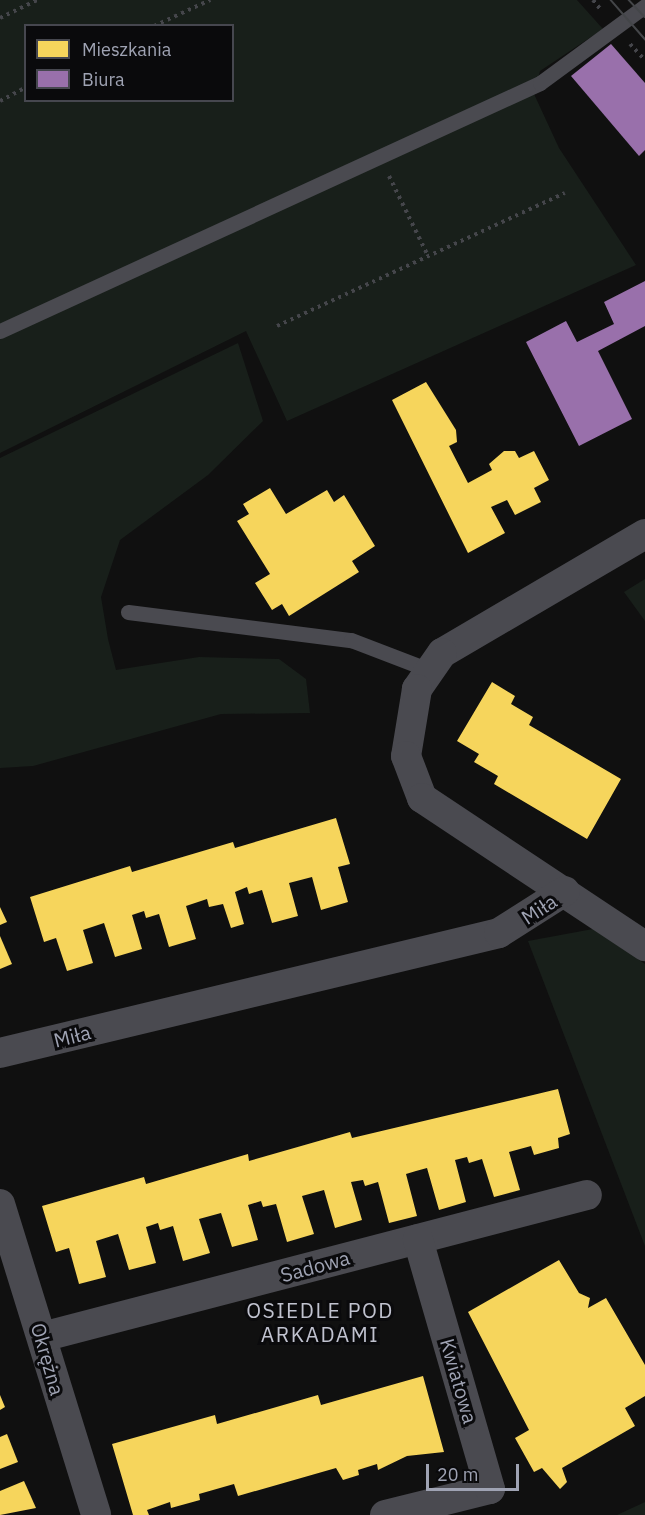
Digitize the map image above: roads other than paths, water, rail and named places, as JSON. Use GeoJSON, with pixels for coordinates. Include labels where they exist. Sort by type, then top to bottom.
{"type":"FeatureCollection","features":[{"type":"Feature","properties":{"kind":"street"},"geometry":{"type":"LineString","coordinates":[[427,669],[472,634],[645,534]]}},
{"type":"Feature","properties":{"kind":"street","name":"Miła"},"geometry":{"type":"LineString","coordinates":[[0,1053],[499,933],[565,891],[448,817],[415,787],[406,732],[427,669]]}},
{"type":"Feature","properties":{"kind":"street"},"geometry":{"type":"LineString","coordinates":[[565,891],[645,946]]}},
{"type":"Feature","properties":{"kind":"street","name":"Sadowa"},"geometry":{"type":"LineString","coordinates":[[42,1337],[587,1195]]}},
{"type":"Feature","properties":{"kind":"street","name":"Okrężna"},"geometry":{"type":"LineString","coordinates":[[0,1204],[96,1515]]}},
{"type":"Feature","properties":{"kind":"street","name":"Kwiatowa"},"geometry":{"type":"LineString","coordinates":[[385,1515],[490,1489],[418,1239]]}},
{"type":"Feature","properties":{"kind":"lane"},"geometry":{"type":"LineString","coordinates":[[0,332],[381,159],[540,83],[645,6]]}},
{"type":"Feature","properties":{"kind":"lane"},"geometry":{"type":"LineString","coordinates":[[128,612],[351,640],[427,669]]}},
{"type":"Feature","properties":{"kind":"tram line"},"geometry":{"type":"LineString","coordinates":[[611,0],[645,39]]}},
{"type":"Feature","properties":{"kind":"tram line"},"geometry":{"type":"LineString","coordinates":[[629,0],[645,17]]}},
{"type":"Feature","properties":{"kind":"district","name":"OSIEDLE POD ARKADAMI"},"geometry":{"type":"Point","coordinates":[320,1322]}}]}
